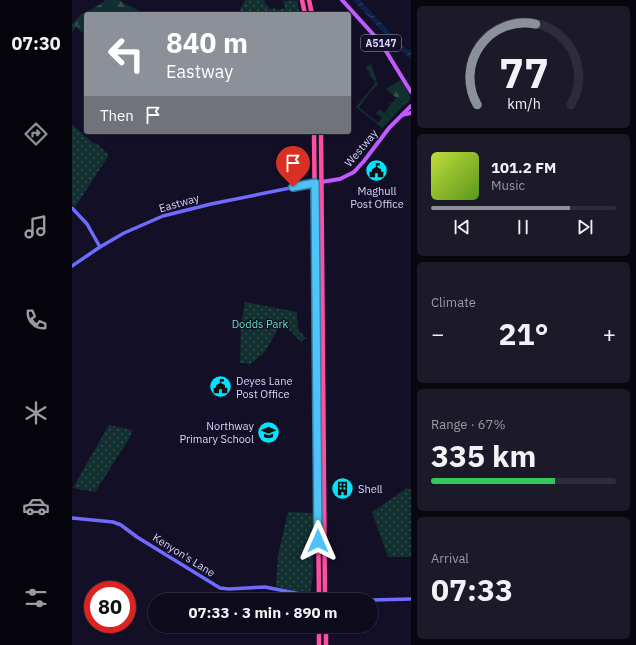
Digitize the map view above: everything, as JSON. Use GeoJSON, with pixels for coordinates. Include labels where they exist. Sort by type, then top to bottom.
{"type":"FeatureCollection","features":[{"type":"Feature","properties":{"kind":"highway"},"geometry":{"type":"LineString","coordinates":[[302,0],[305,12]]}},
{"type":"Feature","properties":{"kind":"highway"},"geometry":{"type":"LineString","coordinates":[[309,0],[312,12]]}},
{"type":"Feature","properties":{"kind":"highway"},"geometry":{"type":"LineString","coordinates":[[314,134],[318,593]]}},
{"type":"Feature","properties":{"kind":"highway"},"geometry":{"type":"LineString","coordinates":[[321,134],[325,593]]}},
{"type":"Feature","properties":{"kind":"highway"},"geometry":{"type":"LineString","coordinates":[[316,333],[319,327],[319,307],[322,296]]}},
{"type":"Feature","properties":{"kind":"highway"},"geometry":{"type":"LineString","coordinates":[[319,633],[319,645]]}},
{"type":"Feature","properties":{"kind":"highway"},"geometry":{"type":"LineString","coordinates":[[326,633],[326,645]]}},
{"type":"Feature","properties":{"kind":"main road","name":"A5147"},"geometry":{"type":"LineString","coordinates":[[342,0],[381,43],[411,92]]}},
{"type":"Feature","properties":{"kind":"main road","name":"Westway"},"geometry":{"type":"LineString","coordinates":[[315,183],[340,180],[354,172],[389,128],[411,106]]}},
{"type":"Feature","properties":{"kind":"main road"},"geometry":{"type":"LineString","coordinates":[[400,116],[411,113]]}},
{"type":"Feature","properties":{"kind":"main road"},"geometry":{"type":"LineString","coordinates":[[315,200],[318,186],[322,182]]}},
{"type":"Feature","properties":{"kind":"street","name":"Eastway"},"geometry":{"type":"LineString","coordinates":[[72,266],[100,246],[136,227],[175,213],[211,204],[315,183]]}},
{"type":"Feature","properties":{"kind":"street"},"geometry":{"type":"LineString","coordinates":[[72,208],[87,224],[100,246]]}},
{"type":"Feature","properties":{"kind":"street","name":"Kenyon's Lane"},"geometry":{"type":"LineString","coordinates":[[72,518],[113,522],[121,525],[137,537],[216,586],[229,589],[265,586],[296,593]]}},
{"type":"Feature","properties":{"kind":"street","name":"Kenyon's Lane"},"geometry":{"type":"LineString","coordinates":[[378,600],[411,599]]}},
{"type":"Feature","properties":{"kind":"green space"},"geometry":{"type":"Polygon","coordinates":[[[105,0],[120,0],[139,12],[86,12],[101,4],[105,0]]]}},
{"type":"Feature","properties":{"kind":"green space"},"geometry":{"type":"Polygon","coordinates":[[[245,0],[264,0],[269,8],[278,10],[285,8],[283,1],[297,0],[300,12],[239,12],[245,0]]]}},
{"type":"Feature","properties":{"kind":"green space"},"geometry":{"type":"Polygon","coordinates":[[[84,13],[84,34],[76,27],[72,33],[72,24],[84,13]]]}},
{"type":"Feature","properties":{"kind":"green space"},"geometry":{"type":"Polygon","coordinates":[[[371,64],[378,85],[372,90],[359,107],[378,123],[382,118],[376,114],[379,109],[392,118],[382,128],[356,107],[376,82],[370,76],[369,71],[367,71],[366,67],[371,64]]]}},
{"type":"Feature","properties":{"kind":"green space"},"geometry":{"type":"Polygon","coordinates":[[[401,80],[410,96],[410,100],[401,108],[399,105],[401,102],[386,89],[401,80]]]}},
{"type":"Feature","properties":{"kind":"green space"},"geometry":{"type":"Polygon","coordinates":[[[396,98],[401,102],[399,105],[401,108],[392,118],[385,112],[391,104],[388,101],[392,103],[396,98]]]}},
{"type":"Feature","properties":{"kind":"green space"},"geometry":{"type":"Polygon","coordinates":[[[72,124],[94,144],[96,143],[109,155],[75,207],[72,204],[72,124]]]}},
{"type":"Feature","properties":{"kind":"green space","name":"Dodds Park"},"geometry":{"type":"Polygon","coordinates":[[[245,302],[297,312],[298,330],[306,338],[301,342],[285,325],[280,326],[264,353],[249,365],[246,363],[240,363],[241,325],[245,302]]]}},
{"type":"Feature","properties":{"kind":"green space"},"geometry":{"type":"Polygon","coordinates":[[[109,425],[133,430],[129,439],[95,492],[73,488],[79,477],[109,425]]]}},
{"type":"Feature","properties":{"kind":"green space"},"geometry":{"type":"Polygon","coordinates":[[[407,488],[411,490],[411,557],[388,557],[372,512],[407,488]]]}},
{"type":"Feature","properties":{"kind":"green space"},"geometry":{"type":"Polygon","coordinates":[[[288,512],[313,513],[313,575],[310,593],[302,593],[276,587],[278,555],[288,512]]]}},
{"type":"Feature","properties":{"kind":"water"},"geometry":{"type":"Polygon","coordinates":[[[353,0],[360,0],[403,47],[411,51],[411,58],[395,45],[353,0]]]}},
{"type":"Feature","properties":{"kind":"waterway"},"geometry":{"type":"LineString","coordinates":[[97,12],[110,0]]}},
{"type":"Feature","properties":{"kind":"waterway"},"geometry":{"type":"LineString","coordinates":[[72,29],[84,21]]}},
{"type":"Feature","properties":{"kind":"place","name":"Maghull Post Office"},"geometry":{"type":"Point","coordinates":[377,171]}},
{"type":"Feature","properties":{"kind":"place","name":"Deyes Lane Post Office"},"geometry":{"type":"Point","coordinates":[220,387]}},
{"type":"Feature","properties":{"kind":"place","name":"Northway Primary School"},"geometry":{"type":"Point","coordinates":[269,432]}},
{"type":"Feature","properties":{"kind":"place","name":"Shell"},"geometry":{"type":"Point","coordinates":[342,489]}},
{"type":"Feature","properties":{"kind":"route"},"geometry":{"type":"LineString","coordinates":[[293,187],[315,183],[314,239],[318,541]]}}]}
